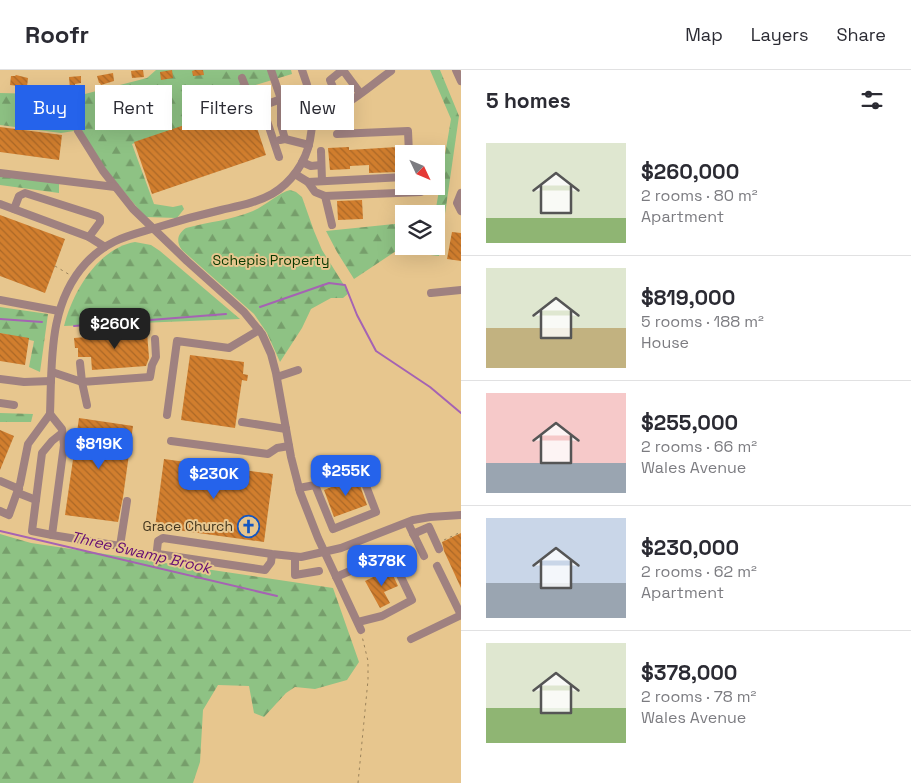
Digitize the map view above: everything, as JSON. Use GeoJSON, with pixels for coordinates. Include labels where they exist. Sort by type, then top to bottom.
{"type":"FeatureCollection","features":[{"type":"Feature","properties":{"kind":"street"},"geometry":{"type":"LineString","coordinates":[[271,70],[281,96]]}},
{"type":"Feature","properties":{"kind":"street"},"geometry":{"type":"LineString","coordinates":[[302,70],[307,85]]}},
{"type":"Feature","properties":{"kind":"street"},"geometry":{"type":"LineString","coordinates":[[332,85],[330,80],[339,71],[343,70],[360,93]]}},
{"type":"Feature","properties":{"kind":"street"},"geometry":{"type":"LineString","coordinates":[[456,70],[461,80]]}},
{"type":"Feature","properties":{"kind":"street"},"geometry":{"type":"LineString","coordinates":[[354,97],[391,71]]}},
{"type":"Feature","properties":{"kind":"street"},"geometry":{"type":"LineString","coordinates":[[242,78],[245,85]]}},
{"type":"Feature","properties":{"kind":"street"},"geometry":{"type":"LineString","coordinates":[[270,130],[279,157]]}},
{"type":"Feature","properties":{"kind":"street"},"geometry":{"type":"LineString","coordinates":[[282,130],[285,139]]}},
{"type":"Feature","properties":{"kind":"street"},"geometry":{"type":"LineString","coordinates":[[0,511],[9,515],[18,491],[28,444],[50,414],[54,339],[58,311],[75,278],[86,263],[104,247],[117,239],[190,217],[260,199],[275,192],[295,174],[302,162],[309,145],[311,130]]}},
{"type":"Feature","properties":{"kind":"street"},"geometry":{"type":"LineString","coordinates":[[78,131],[115,188],[133,209],[152,229],[244,312],[259,330],[269,349],[277,377],[289,446],[299,488],[324,552],[361,630]]}},
{"type":"Feature","properties":{"kind":"street"},"geometry":{"type":"LineString","coordinates":[[336,134],[408,131],[408,145]]}},
{"type":"Feature","properties":{"kind":"street"},"geometry":{"type":"LineString","coordinates":[[274,142],[285,139],[309,145]]}},
{"type":"Feature","properties":{"kind":"street"},"geometry":{"type":"LineString","coordinates":[[321,151],[322,181]]}},
{"type":"Feature","properties":{"kind":"street"},"geometry":{"type":"LineString","coordinates":[[302,162],[311,166],[322,165]]}},
{"type":"Feature","properties":{"kind":"street"},"geometry":{"type":"LineString","coordinates":[[0,173],[115,188]]}},
{"type":"Feature","properties":{"kind":"street"},"geometry":{"type":"LineString","coordinates":[[295,174],[308,182],[315,192],[325,196],[395,193]]}},
{"type":"Feature","properties":{"kind":"street"},"geometry":{"type":"LineString","coordinates":[[308,182],[395,177]]}},
{"type":"Feature","properties":{"kind":"street"},"geometry":{"type":"LineString","coordinates":[[461,192],[457,203],[461,212]]}},
{"type":"Feature","properties":{"kind":"street"},"geometry":{"type":"LineString","coordinates":[[14,209],[19,196],[25,193],[97,216],[100,218],[100,222],[89,237]]}},
{"type":"Feature","properties":{"kind":"street"},"geometry":{"type":"LineString","coordinates":[[325,196],[332,225]]}},
{"type":"Feature","properties":{"kind":"street"},"geometry":{"type":"LineString","coordinates":[[0,204],[89,237],[104,247]]}},
{"type":"Feature","properties":{"kind":"street"},"geometry":{"type":"LineString","coordinates":[[430,293],[461,290]]}},
{"type":"Feature","properties":{"kind":"street"},"geometry":{"type":"LineString","coordinates":[[0,300],[58,311]]}},
{"type":"Feature","properties":{"kind":"street"},"geometry":{"type":"LineString","coordinates":[[167,415],[177,341],[229,348],[259,330]]}},
{"type":"Feature","properties":{"kind":"street"},"geometry":{"type":"LineString","coordinates":[[0,379],[24,382],[52,377],[82,382],[150,377],[152,364],[156,357],[155,340]]}},
{"type":"Feature","properties":{"kind":"street"},"geometry":{"type":"LineString","coordinates":[[80,363],[87,405]]}},
{"type":"Feature","properties":{"kind":"street"},"geometry":{"type":"LineString","coordinates":[[277,377],[298,370]]}},
{"type":"Feature","properties":{"kind":"street"},"geometry":{"type":"LineString","coordinates":[[0,403],[14,405]]}},
{"type":"Feature","properties":{"kind":"street"},"geometry":{"type":"LineString","coordinates":[[50,414],[62,433],[64,445],[52,535]]}},
{"type":"Feature","properties":{"kind":"street"},"geometry":{"type":"LineString","coordinates":[[242,422],[286,429]]}},
{"type":"Feature","properties":{"kind":"street"},"geometry":{"type":"LineString","coordinates":[[62,433],[42,453],[32,531],[120,546],[127,501]]}},
{"type":"Feature","properties":{"kind":"street"},"geometry":{"type":"LineString","coordinates":[[171,441],[268,454],[277,448],[289,446]]}},
{"type":"Feature","properties":{"kind":"street"},"geometry":{"type":"LineString","coordinates":[[299,488],[315,485],[323,478],[358,465],[376,512],[333,529],[315,485]]}},
{"type":"Feature","properties":{"kind":"street"},"geometry":{"type":"LineString","coordinates":[[0,481],[36,500]]}},
{"type":"Feature","properties":{"kind":"street"},"geometry":{"type":"LineString","coordinates":[[272,554],[265,570],[158,554],[157,550],[158,541],[162,538],[295,557],[341,548],[408,523],[430,517],[461,515]]}},
{"type":"Feature","properties":{"kind":"street"},"geometry":{"type":"LineString","coordinates":[[408,523],[424,556]]}},
{"type":"Feature","properties":{"kind":"street"},"geometry":{"type":"LineString","coordinates":[[414,534],[429,527],[438,546]]}},
{"type":"Feature","properties":{"kind":"street"},"geometry":{"type":"LineString","coordinates":[[336,577],[390,554],[412,600],[382,616],[358,622]]}},
{"type":"Feature","properties":{"kind":"street"},"geometry":{"type":"LineString","coordinates":[[295,557],[295,575],[319,572]]}},
{"type":"Feature","properties":{"kind":"street"},"geometry":{"type":"LineString","coordinates":[[411,639],[461,615],[437,566]]}},
{"type":"Feature","properties":{"kind":"path"},"geometry":{"type":"LineString","coordinates":[[55,266],[75,278]]}},
{"type":"Feature","properties":{"kind":"path"},"geometry":{"type":"LineString","coordinates":[[438,546],[461,532]]}},
{"type":"Feature","properties":{"kind":"path"},"geometry":{"type":"LineString","coordinates":[[358,783],[368,680],[368,661],[361,630]]}},
{"type":"Feature","properties":{"kind":"green space"},"geometry":{"type":"Polygon","coordinates":[[[156,70],[291,70],[292,74],[255,85],[182,85],[182,127],[132,144],[154,204],[173,207],[182,205],[184,209],[177,218],[145,217],[74,131],[61,133],[38,130],[85,130],[85,94],[95,91],[95,130],[172,130],[172,85],[120,85],[147,78],[156,70]]]}},
{"type":"Feature","properties":{"kind":"green space","name":"Schepis Property"},"geometry":{"type":"Polygon","coordinates":[[[430,70],[440,70],[459,116],[445,214],[445,205],[437,205],[438,195],[445,195],[445,155],[451,119],[430,70]]]}},
{"type":"Feature","properties":{"kind":"green space"},"geometry":{"type":"Polygon","coordinates":[[[0,93],[15,93],[15,127],[0,125],[0,93]]]}},
{"type":"Feature","properties":{"kind":"green space"},"geometry":{"type":"Polygon","coordinates":[[[0,172],[59,182],[59,193],[0,185],[0,172]]]}},
{"type":"Feature","properties":{"kind":"green space","name":"Schepis Property"},"geometry":{"type":"Polygon","coordinates":[[[290,190],[302,197],[322,250],[349,293],[343,298],[331,298],[311,309],[302,328],[280,362],[267,333],[254,314],[182,250],[178,238],[186,228],[245,214],[258,209],[282,193],[290,190]]]}},
{"type":"Feature","properties":{"kind":"green space","name":"Schepis Property"},"geometry":{"type":"Polygon","coordinates":[[[395,224],[395,252],[354,279],[326,231],[395,224]]]}},
{"type":"Feature","properties":{"kind":"green space","name":"Schepis Property"},"geometry":{"type":"Polygon","coordinates":[[[135,242],[151,245],[160,251],[240,319],[64,326],[73,300],[80,287],[98,263],[109,253],[135,242]]]}},
{"type":"Feature","properties":{"kind":"green space"},"geometry":{"type":"Polygon","coordinates":[[[0,307],[48,314],[40,372],[29,367],[34,341],[0,333],[0,307]]]}},
{"type":"Feature","properties":{"kind":"green space"},"geometry":{"type":"Polygon","coordinates":[[[0,413],[33,414],[31,422],[0,422],[0,413]]]}},
{"type":"Feature","properties":{"kind":"green space"},"geometry":{"type":"Polygon","coordinates":[[[0,534],[31,543],[333,588],[359,662],[347,680],[315,689],[295,687],[286,693],[264,717],[254,713],[249,686],[218,685],[203,710],[200,762],[193,783],[0,783],[0,534]]]}},
{"type":"Feature","properties":{"kind":"building"},"geometry":{"type":"Polygon","coordinates":[[[143,70],[144,77],[132,78],[131,71],[143,70]]]}},
{"type":"Feature","properties":{"kind":"building"},"geometry":{"type":"Polygon","coordinates":[[[172,70],[173,78],[161,80],[160,72],[172,70]]]}},
{"type":"Feature","properties":{"kind":"building"},"geometry":{"type":"Polygon","coordinates":[[[203,70],[204,75],[193,76],[192,71],[203,70]]]}},
{"type":"Feature","properties":{"kind":"building"},"geometry":{"type":"Polygon","coordinates":[[[113,73],[114,81],[101,85],[97,76],[113,73]]]}},
{"type":"Feature","properties":{"kind":"building"},"geometry":{"type":"Polygon","coordinates":[[[11,76],[28,78],[27,85],[10,85],[11,76]]]}},
{"type":"Feature","properties":{"kind":"building"},"geometry":{"type":"Polygon","coordinates":[[[81,76],[81,83],[70,85],[69,77],[81,76]]]}},
{"type":"Feature","properties":{"kind":"building"},"geometry":{"type":"Polygon","coordinates":[[[182,126],[182,130],[258,130],[266,155],[152,194],[134,142],[182,126]]]}},
{"type":"Feature","properties":{"kind":"building"},"geometry":{"type":"Polygon","coordinates":[[[0,127],[62,135],[59,160],[0,152],[0,127]]]}},
{"type":"Feature","properties":{"kind":"building"},"geometry":{"type":"Polygon","coordinates":[[[349,147],[349,150],[395,147],[395,172],[369,173],[369,165],[350,166],[350,169],[330,170],[328,148],[349,147]]]}},
{"type":"Feature","properties":{"kind":"building"},"geometry":{"type":"Polygon","coordinates":[[[362,200],[363,219],[338,220],[337,201],[362,200]]]}},
{"type":"Feature","properties":{"kind":"building"},"geometry":{"type":"Polygon","coordinates":[[[0,215],[65,239],[45,293],[0,276],[0,215]]]}},
{"type":"Feature","properties":{"kind":"building"},"geometry":{"type":"Polygon","coordinates":[[[452,232],[461,233],[461,261],[447,259],[452,232]]]}},
{"type":"Feature","properties":{"kind":"building"},"geometry":{"type":"Polygon","coordinates":[[[147,332],[149,358],[146,366],[92,370],[91,357],[78,357],[78,348],[75,348],[74,338],[147,332]]]}},
{"type":"Feature","properties":{"kind":"building"},"geometry":{"type":"Polygon","coordinates":[[[0,333],[29,338],[25,365],[0,361],[0,333]]]}},
{"type":"Feature","properties":{"kind":"building"},"geometry":{"type":"Polygon","coordinates":[[[190,355],[244,362],[243,374],[248,375],[247,381],[242,380],[235,428],[181,420],[190,355]]]}},
{"type":"Feature","properties":{"kind":"building"},"geometry":{"type":"Polygon","coordinates":[[[79,418],[133,426],[118,522],[65,515],[79,418]]]}},
{"type":"Feature","properties":{"kind":"building"},"geometry":{"type":"Polygon","coordinates":[[[0,430],[14,436],[0,470],[0,430]]]}},
{"type":"Feature","properties":{"kind":"building"},"geometry":{"type":"Polygon","coordinates":[[[164,459],[273,474],[264,542],[155,527],[164,459]]]}},
{"type":"Feature","properties":{"kind":"building"},"geometry":{"type":"Polygon","coordinates":[[[357,477],[367,505],[334,517],[324,490],[357,477]]]}},
{"type":"Feature","properties":{"kind":"building"},"geometry":{"type":"Polygon","coordinates":[[[461,533],[461,588],[444,551],[442,542],[461,533]]]}},
{"type":"Feature","properties":{"kind":"building"},"geometry":{"type":"Polygon","coordinates":[[[390,569],[398,586],[384,592],[390,603],[380,608],[365,581],[390,569]]]}},
{"type":"Feature","properties":{"kind":"waterway","name":"Three Swamp Brook"},"geometry":{"type":"LineString","coordinates":[[260,307],[329,283],[345,285],[357,315],[376,351],[430,387],[461,413]]}},
{"type":"Feature","properties":{"kind":"waterway","name":"Three Swamp Brook"},"geometry":{"type":"LineString","coordinates":[[74,326],[226,314]]}},
{"type":"Feature","properties":{"kind":"waterway","name":"Three Swamp Brook"},"geometry":{"type":"LineString","coordinates":[[0,319],[42,322]]}},
{"type":"Feature","properties":{"kind":"waterway","name":"Three Swamp Brook"},"geometry":{"type":"LineString","coordinates":[[0,531],[277,596]]}},
{"type":"Feature","properties":{"kind":"place","name":"Grace Church"},"geometry":{"type":"Point","coordinates":[249,526]}}]}
